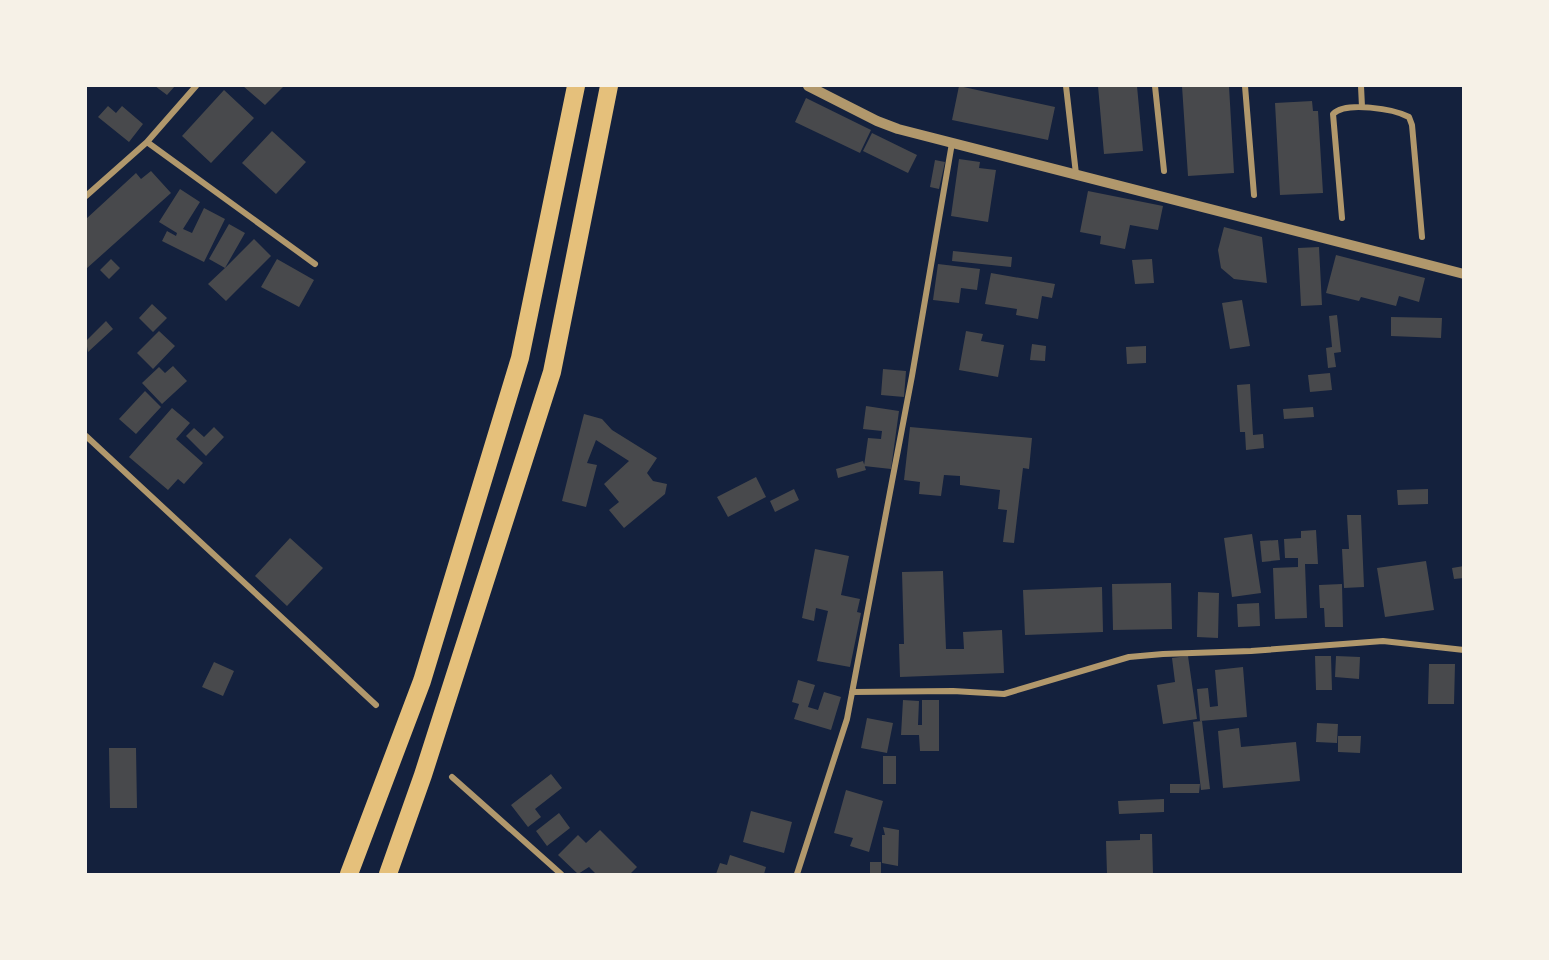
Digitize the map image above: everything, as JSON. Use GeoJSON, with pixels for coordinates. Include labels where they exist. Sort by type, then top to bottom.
{"type":"FeatureCollection","features":[{"type":"Feature","properties":{"kind":"highway"},"geometry":{"type":"LineString","coordinates":[[350,874],[422,681],[520,358],[576,86]]}},
{"type":"Feature","properties":{"kind":"highway"},"geometry":{"type":"LineString","coordinates":[[388,874],[423,775],[552,372],[609,86]]}},
{"type":"Feature","properties":{"kind":"highway"},"geometry":{"type":"LineString","coordinates":[[340,874],[357,851]]}},
{"type":"Feature","properties":{"kind":"street"},"geometry":{"type":"LineString","coordinates":[[86,196],[147,141],[196,86]]}},
{"type":"Feature","properties":{"kind":"street"},"geometry":{"type":"LineString","coordinates":[[808,86],[877,121],[952,143],[1464,274]]}},
{"type":"Feature","properties":{"kind":"street"},"geometry":{"type":"LineString","coordinates":[[1066,86],[1076,174]]}},
{"type":"Feature","properties":{"kind":"street"},"geometry":{"type":"LineString","coordinates":[[1155,86],[1164,171]]}},
{"type":"Feature","properties":{"kind":"street"},"geometry":{"type":"LineString","coordinates":[[1245,86],[1254,195]]}},
{"type":"Feature","properties":{"kind":"street"},"geometry":{"type":"LineString","coordinates":[[1361,86],[1362,107]]}},
{"type":"Feature","properties":{"kind":"street"},"geometry":{"type":"LineString","coordinates":[[1342,218],[1333,119],[1338,110],[1362,107],[1406,115],[1411,121],[1422,237]]}},
{"type":"Feature","properties":{"kind":"street"},"geometry":{"type":"LineString","coordinates":[[147,141],[315,264]]}},
{"type":"Feature","properties":{"kind":"street"},"geometry":{"type":"LineString","coordinates":[[797,874],[847,719],[912,376],[952,143]]}},
{"type":"Feature","properties":{"kind":"street"},"geometry":{"type":"LineString","coordinates":[[86,436],[376,705]]}},
{"type":"Feature","properties":{"kind":"street"},"geometry":{"type":"LineString","coordinates":[[852,692],[953,691],[1004,694],[1129,657],[1163,654],[1251,651],[1383,641],[1464,650]]}},
{"type":"Feature","properties":{"kind":"street"},"geometry":{"type":"LineString","coordinates":[[452,777],[561,874]]}},
{"type":"Feature","properties":{"kind":"building"},"geometry":{"type":"Polygon","coordinates":[[[155,86],[175,86],[167,95],[155,86]]]}},
{"type":"Feature","properties":{"kind":"building"},"geometry":{"type":"Polygon","coordinates":[[[243,86],[284,86],[265,105],[243,86]]]}},
{"type":"Feature","properties":{"kind":"building"},"geometry":{"type":"Polygon","coordinates":[[[959,86],[1055,107],[1048,140],[952,120],[959,86]]]}},
{"type":"Feature","properties":{"kind":"building"},"geometry":{"type":"Polygon","coordinates":[[[1098,86],[1137,86],[1143,151],[1104,154],[1098,86]]]}},
{"type":"Feature","properties":{"kind":"building"},"geometry":{"type":"Polygon","coordinates":[[[1182,86],[1229,86],[1234,173],[1188,176],[1182,86]]]}},
{"type":"Feature","properties":{"kind":"building"},"geometry":{"type":"Polygon","coordinates":[[[224,90],[254,118],[211,163],[182,136],[224,90]]]}},
{"type":"Feature","properties":{"kind":"building"},"geometry":{"type":"Polygon","coordinates":[[[806,98],[871,130],[860,153],[795,122],[806,98]]]}},
{"type":"Feature","properties":{"kind":"building"},"geometry":{"type":"Polygon","coordinates":[[[1312,101],[1313,111],[1318,111],[1323,193],[1280,195],[1275,103],[1312,101]]]}},
{"type":"Feature","properties":{"kind":"building"},"geometry":{"type":"Polygon","coordinates":[[[108,106],[116,113],[122,106],[143,124],[129,142],[98,117],[108,106]]]}},
{"type":"Feature","properties":{"kind":"building"},"geometry":{"type":"Polygon","coordinates":[[[272,131],[306,162],[276,194],[242,163],[272,131]]]}},
{"type":"Feature","properties":{"kind":"building"},"geometry":{"type":"Polygon","coordinates":[[[872,133],[917,155],[908,173],[863,151],[872,133]]]}},
{"type":"Feature","properties":{"kind":"building"},"geometry":{"type":"Polygon","coordinates":[[[959,159],[980,162],[979,168],[996,170],[988,222],[951,216],[959,159]]]}},
{"type":"Feature","properties":{"kind":"building"},"geometry":{"type":"Polygon","coordinates":[[[935,160],[945,162],[939,189],[930,187],[935,160]]]}},
{"type":"Feature","properties":{"kind":"building"},"geometry":{"type":"Polygon","coordinates":[[[151,171],[171,193],[86,269],[86,219],[136,173],[141,179],[151,171]]]}},
{"type":"Feature","properties":{"kind":"building"},"geometry":{"type":"Polygon","coordinates":[[[180,189],[200,202],[183,229],[192,233],[204,208],[225,219],[204,262],[162,241],[167,231],[176,236],[177,233],[159,222],[180,189]]]}},
{"type":"Feature","properties":{"kind":"building"},"geometry":{"type":"Polygon","coordinates":[[[1088,191],[1163,206],[1158,230],[1130,225],[1125,249],[1100,244],[1101,236],[1080,232],[1088,191]]]}},
{"type":"Feature","properties":{"kind":"building"},"geometry":{"type":"Polygon","coordinates":[[[229,224],[245,233],[225,268],[209,259],[229,224]]]}},
{"type":"Feature","properties":{"kind":"building"},"geometry":{"type":"Polygon","coordinates":[[[1224,227],[1262,237],[1267,283],[1234,279],[1221,268],[1218,250],[1224,227]]]}},
{"type":"Feature","properties":{"kind":"building"},"geometry":{"type":"Polygon","coordinates":[[[254,239],[271,256],[226,301],[208,284],[254,239]]]}},
{"type":"Feature","properties":{"kind":"building"},"geometry":{"type":"Polygon","coordinates":[[[1319,247],[1322,305],[1301,306],[1298,248],[1319,247]]]}},
{"type":"Feature","properties":{"kind":"building"},"geometry":{"type":"Polygon","coordinates":[[[953,251],[1012,257],[1011,267],[952,261],[953,251]]]}},
{"type":"Feature","properties":{"kind":"building"},"geometry":{"type":"Polygon","coordinates":[[[1336,255],[1425,278],[1419,302],[1399,296],[1396,306],[1361,297],[1359,301],[1326,293],[1336,255]]]}},
{"type":"Feature","properties":{"kind":"building"},"geometry":{"type":"Polygon","coordinates":[[[111,259],[120,268],[109,279],[100,270],[111,259]]]}},
{"type":"Feature","properties":{"kind":"building"},"geometry":{"type":"Polygon","coordinates":[[[277,259],[314,280],[299,307],[261,287],[277,259]]]}},
{"type":"Feature","properties":{"kind":"building"},"geometry":{"type":"Polygon","coordinates":[[[1152,259],[1154,283],[1135,284],[1132,260],[1152,259]]]}},
{"type":"Feature","properties":{"kind":"building"},"geometry":{"type":"Polygon","coordinates":[[[938,264],[980,269],[977,290],[961,288],[959,303],[933,300],[938,264]]]}},
{"type":"Feature","properties":{"kind":"building"},"geometry":{"type":"Polygon","coordinates":[[[991,273],[1055,284],[1052,298],[1042,296],[1038,319],[1016,315],[1017,309],[985,304],[991,273]]]}},
{"type":"Feature","properties":{"kind":"building"},"geometry":{"type":"Polygon","coordinates":[[[1242,300],[1250,346],[1230,349],[1222,303],[1242,300]]]}},
{"type":"Feature","properties":{"kind":"building"},"geometry":{"type":"Polygon","coordinates":[[[152,304],[167,318],[153,332],[139,318],[152,304]]]}},
{"type":"Feature","properties":{"kind":"building"},"geometry":{"type":"Polygon","coordinates":[[[1337,315],[1341,352],[1334,353],[1336,367],[1328,368],[1326,348],[1332,347],[1329,316],[1337,315]]]}},
{"type":"Feature","properties":{"kind":"building"},"geometry":{"type":"Polygon","coordinates":[[[1391,317],[1442,318],[1441,338],[1391,336],[1391,317]]]}},
{"type":"Feature","properties":{"kind":"building"},"geometry":{"type":"Polygon","coordinates":[[[106,321],[113,329],[88,352],[86,341],[106,321]]]}},
{"type":"Feature","properties":{"kind":"building"},"geometry":{"type":"Polygon","coordinates":[[[159,331],[175,346],[153,369],[137,353],[159,331]]]}},
{"type":"Feature","properties":{"kind":"building"},"geometry":{"type":"Polygon","coordinates":[[[966,331],[983,334],[981,341],[1004,345],[998,377],[959,370],[966,331]]]}},
{"type":"Feature","properties":{"kind":"building"},"geometry":{"type":"Polygon","coordinates":[[[1032,344],[1046,346],[1045,361],[1030,360],[1032,344]]]}},
{"type":"Feature","properties":{"kind":"building"},"geometry":{"type":"Polygon","coordinates":[[[1146,346],[1146,363],[1127,364],[1126,347],[1146,346]]]}},
{"type":"Feature","properties":{"kind":"building"},"geometry":{"type":"Polygon","coordinates":[[[173,366],[187,381],[162,404],[142,383],[159,367],[165,373],[173,366]]]}},
{"type":"Feature","properties":{"kind":"building"},"geometry":{"type":"Polygon","coordinates":[[[883,369],[906,371],[904,397],[881,395],[883,369]]]}},
{"type":"Feature","properties":{"kind":"building"},"geometry":{"type":"Polygon","coordinates":[[[1330,373],[1332,390],[1310,392],[1308,375],[1330,373]]]}},
{"type":"Feature","properties":{"kind":"building"},"geometry":{"type":"Polygon","coordinates":[[[1250,384],[1253,435],[1263,434],[1264,448],[1246,450],[1245,432],[1240,432],[1237,385],[1250,384]]]}},
{"type":"Feature","properties":{"kind":"building"},"geometry":{"type":"Polygon","coordinates":[[[145,391],[161,407],[136,434],[119,419],[145,391]]]}},
{"type":"Feature","properties":{"kind":"building"},"geometry":{"type":"Polygon","coordinates":[[[866,406],[899,411],[891,469],[864,466],[868,438],[881,439],[882,431],[863,429],[866,406]]]}},
{"type":"Feature","properties":{"kind":"building"},"geometry":{"type":"Polygon","coordinates":[[[1313,407],[1314,417],[1284,419],[1283,409],[1313,407]]]}},
{"type":"Feature","properties":{"kind":"building"},"geometry":{"type":"Polygon","coordinates":[[[172,408],[190,423],[176,439],[203,463],[184,484],[178,479],[168,490],[129,457],[172,408]]]}},
{"type":"Feature","properties":{"kind":"building"},"geometry":{"type":"Polygon","coordinates":[[[584,414],[602,419],[612,430],[657,458],[647,473],[653,481],[667,484],[665,494],[624,528],[609,510],[619,502],[604,484],[629,461],[596,440],[587,463],[597,465],[586,507],[562,501],[584,414]]]}},
{"type":"Feature","properties":{"kind":"building"},"geometry":{"type":"Polygon","coordinates":[[[214,427],[224,437],[206,456],[186,436],[194,428],[204,437],[214,427]]]}},
{"type":"Feature","properties":{"kind":"building"},"geometry":{"type":"Polygon","coordinates":[[[910,427],[1032,438],[1029,469],[1023,468],[1014,543],[1003,542],[1007,510],[998,509],[1000,490],[960,485],[960,476],[944,475],[941,496],[919,494],[920,482],[904,480],[910,427]]]}},
{"type":"Feature","properties":{"kind":"building"},"geometry":{"type":"Polygon","coordinates":[[[863,461],[866,470],[838,478],[836,469],[863,461]]]}},
{"type":"Feature","properties":{"kind":"building"},"geometry":{"type":"Polygon","coordinates":[[[756,477],[766,497],[728,517],[717,497],[756,477]]]}},
{"type":"Feature","properties":{"kind":"building"},"geometry":{"type":"Polygon","coordinates":[[[794,489],[799,500],[775,512],[770,501],[794,489]]]}},
{"type":"Feature","properties":{"kind":"building"},"geometry":{"type":"Polygon","coordinates":[[[1428,489],[1428,504],[1398,505],[1397,490],[1428,489]]]}},
{"type":"Feature","properties":{"kind":"building"},"geometry":{"type":"Polygon","coordinates":[[[1347,515],[1361,515],[1364,587],[1344,588],[1342,549],[1349,549],[1347,515]]]}},
{"type":"Feature","properties":{"kind":"building"},"geometry":{"type":"Polygon","coordinates":[[[1316,530],[1318,564],[1305,564],[1307,618],[1275,619],[1273,568],[1298,567],[1298,558],[1285,558],[1284,539],[1301,538],[1301,531],[1316,530]]]}},
{"type":"Feature","properties":{"kind":"building"},"geometry":{"type":"Polygon","coordinates":[[[1252,534],[1261,593],[1232,597],[1224,538],[1252,534]]]}},
{"type":"Feature","properties":{"kind":"building"},"geometry":{"type":"Polygon","coordinates":[[[290,538],[323,568],[287,606],[255,576],[290,538]]]}},
{"type":"Feature","properties":{"kind":"building"},"geometry":{"type":"Polygon","coordinates":[[[1278,540],[1280,560],[1262,562],[1260,541],[1278,540]]]}},
{"type":"Feature","properties":{"kind":"building"},"geometry":{"type":"Polygon","coordinates":[[[815,549],[849,556],[841,595],[860,599],[857,612],[861,613],[850,667],[817,661],[828,611],[816,608],[814,621],[802,618],[815,549]]]}},
{"type":"Feature","properties":{"kind":"building"},"geometry":{"type":"Polygon","coordinates":[[[1426,561],[1434,610],[1385,617],[1377,568],[1426,561]]]}},
{"type":"Feature","properties":{"kind":"building"},"geometry":{"type":"Polygon","coordinates":[[[1464,566],[1464,578],[1454,579],[1452,568],[1464,566]]]}},
{"type":"Feature","properties":{"kind":"building"},"geometry":{"type":"Polygon","coordinates":[[[943,571],[946,649],[964,649],[963,632],[1002,630],[1004,673],[900,677],[899,644],[904,644],[902,572],[943,571]]]}},
{"type":"Feature","properties":{"kind":"building"},"geometry":{"type":"Polygon","coordinates":[[[1171,583],[1172,629],[1113,630],[1112,584],[1171,583]]]}},
{"type":"Feature","properties":{"kind":"building"},"geometry":{"type":"Polygon","coordinates":[[[1342,584],[1343,627],[1325,627],[1324,608],[1320,608],[1319,585],[1342,584]]]}},
{"type":"Feature","properties":{"kind":"building"},"geometry":{"type":"Polygon","coordinates":[[[1102,587],[1103,632],[1025,635],[1023,590],[1102,587]]]}},
{"type":"Feature","properties":{"kind":"building"},"geometry":{"type":"Polygon","coordinates":[[[1198,592],[1219,593],[1218,638],[1197,637],[1198,592]]]}},
{"type":"Feature","properties":{"kind":"building"},"geometry":{"type":"Polygon","coordinates":[[[1259,603],[1260,626],[1238,627],[1237,604],[1259,603]]]}},
{"type":"Feature","properties":{"kind":"building"},"geometry":{"type":"Polygon","coordinates":[[[1188,656],[1197,719],[1163,724],[1157,685],[1175,682],[1172,658],[1188,656]]]}},
{"type":"Feature","properties":{"kind":"building"},"geometry":{"type":"Polygon","coordinates":[[[1315,656],[1331,656],[1332,690],[1316,690],[1315,656]]]}},
{"type":"Feature","properties":{"kind":"building"},"geometry":{"type":"Polygon","coordinates":[[[1336,656],[1360,657],[1359,679],[1335,677],[1336,656]]]}},
{"type":"Feature","properties":{"kind":"building"},"geometry":{"type":"Polygon","coordinates":[[[214,662],[234,671],[223,696],[202,687],[214,662]]]}},
{"type":"Feature","properties":{"kind":"building"},"geometry":{"type":"Polygon","coordinates":[[[1429,664],[1455,664],[1454,704],[1428,704],[1429,664]]]}},
{"type":"Feature","properties":{"kind":"building"},"geometry":{"type":"Polygon","coordinates":[[[1243,667],[1247,717],[1200,721],[1197,689],[1208,688],[1210,707],[1218,706],[1215,670],[1243,667]]]}},
{"type":"Feature","properties":{"kind":"building"},"geometry":{"type":"Polygon","coordinates":[[[798,680],[815,685],[808,707],[818,710],[824,692],[841,697],[831,730],[794,719],[799,704],[792,702],[798,680]]]}},
{"type":"Feature","properties":{"kind":"building"},"geometry":{"type":"Polygon","coordinates":[[[903,700],[919,701],[918,725],[922,725],[922,700],[939,700],[939,751],[920,751],[919,735],[901,735],[903,700]]]}},
{"type":"Feature","properties":{"kind":"building"},"geometry":{"type":"Polygon","coordinates":[[[867,718],[893,723],[887,753],[861,748],[867,718]]]}},
{"type":"Feature","properties":{"kind":"building"},"geometry":{"type":"Polygon","coordinates":[[[1202,721],[1210,789],[1201,790],[1193,722],[1202,721]]]}},
{"type":"Feature","properties":{"kind":"building"},"geometry":{"type":"Polygon","coordinates":[[[1317,723],[1338,724],[1337,743],[1316,742],[1317,723]]]}},
{"type":"Feature","properties":{"kind":"building"},"geometry":{"type":"Polygon","coordinates":[[[1239,728],[1241,747],[1296,742],[1300,781],[1223,788],[1218,731],[1239,728]]]}},
{"type":"Feature","properties":{"kind":"building"},"geometry":{"type":"Polygon","coordinates":[[[1338,736],[1361,736],[1360,753],[1338,752],[1338,736]]]}},
{"type":"Feature","properties":{"kind":"building"},"geometry":{"type":"Polygon","coordinates":[[[109,748],[136,748],[137,808],[110,808],[109,748]]]}},
{"type":"Feature","properties":{"kind":"building"},"geometry":{"type":"Polygon","coordinates":[[[883,756],[896,756],[896,784],[883,784],[883,756]]]}},
{"type":"Feature","properties":{"kind":"building"},"geometry":{"type":"Polygon","coordinates":[[[551,774],[562,788],[535,809],[541,817],[528,827],[511,805],[551,774]]]}},
{"type":"Feature","properties":{"kind":"building"},"geometry":{"type":"Polygon","coordinates":[[[1170,784],[1200,784],[1199,793],[1170,793],[1170,784]]]}},
{"type":"Feature","properties":{"kind":"building"},"geometry":{"type":"Polygon","coordinates":[[[846,790],[883,801],[869,852],[850,846],[853,838],[834,833],[846,790]]]}},
{"type":"Feature","properties":{"kind":"building"},"geometry":{"type":"Polygon","coordinates":[[[1164,799],[1164,812],[1119,814],[1118,801],[1164,799]]]}},
{"type":"Feature","properties":{"kind":"building"},"geometry":{"type":"Polygon","coordinates":[[[751,811],[792,822],[784,853],[743,842],[751,811]]]}},
{"type":"Feature","properties":{"kind":"building"},"geometry":{"type":"Polygon","coordinates":[[[559,813],[570,828],[547,846],[536,831],[559,813]]]}},
{"type":"Feature","properties":{"kind":"building"},"geometry":{"type":"Polygon","coordinates":[[[883,827],[899,830],[898,866],[882,863],[882,835],[885,835],[883,827]]]}},
{"type":"Feature","properties":{"kind":"building"},"geometry":{"type":"Polygon","coordinates":[[[600,830],[637,867],[630,874],[596,874],[589,867],[578,874],[558,855],[578,835],[586,843],[600,830]]]}},
{"type":"Feature","properties":{"kind":"building"},"geometry":{"type":"Polygon","coordinates":[[[1140,834],[1152,834],[1153,874],[1107,874],[1106,841],[1140,840],[1140,834]]]}},
{"type":"Feature","properties":{"kind":"building"},"geometry":{"type":"Polygon","coordinates":[[[730,855],[766,867],[764,874],[716,874],[720,863],[727,865],[730,855]]]}},
{"type":"Feature","properties":{"kind":"building"},"geometry":{"type":"Polygon","coordinates":[[[870,862],[881,862],[881,874],[870,874],[870,862]]]}}]}
